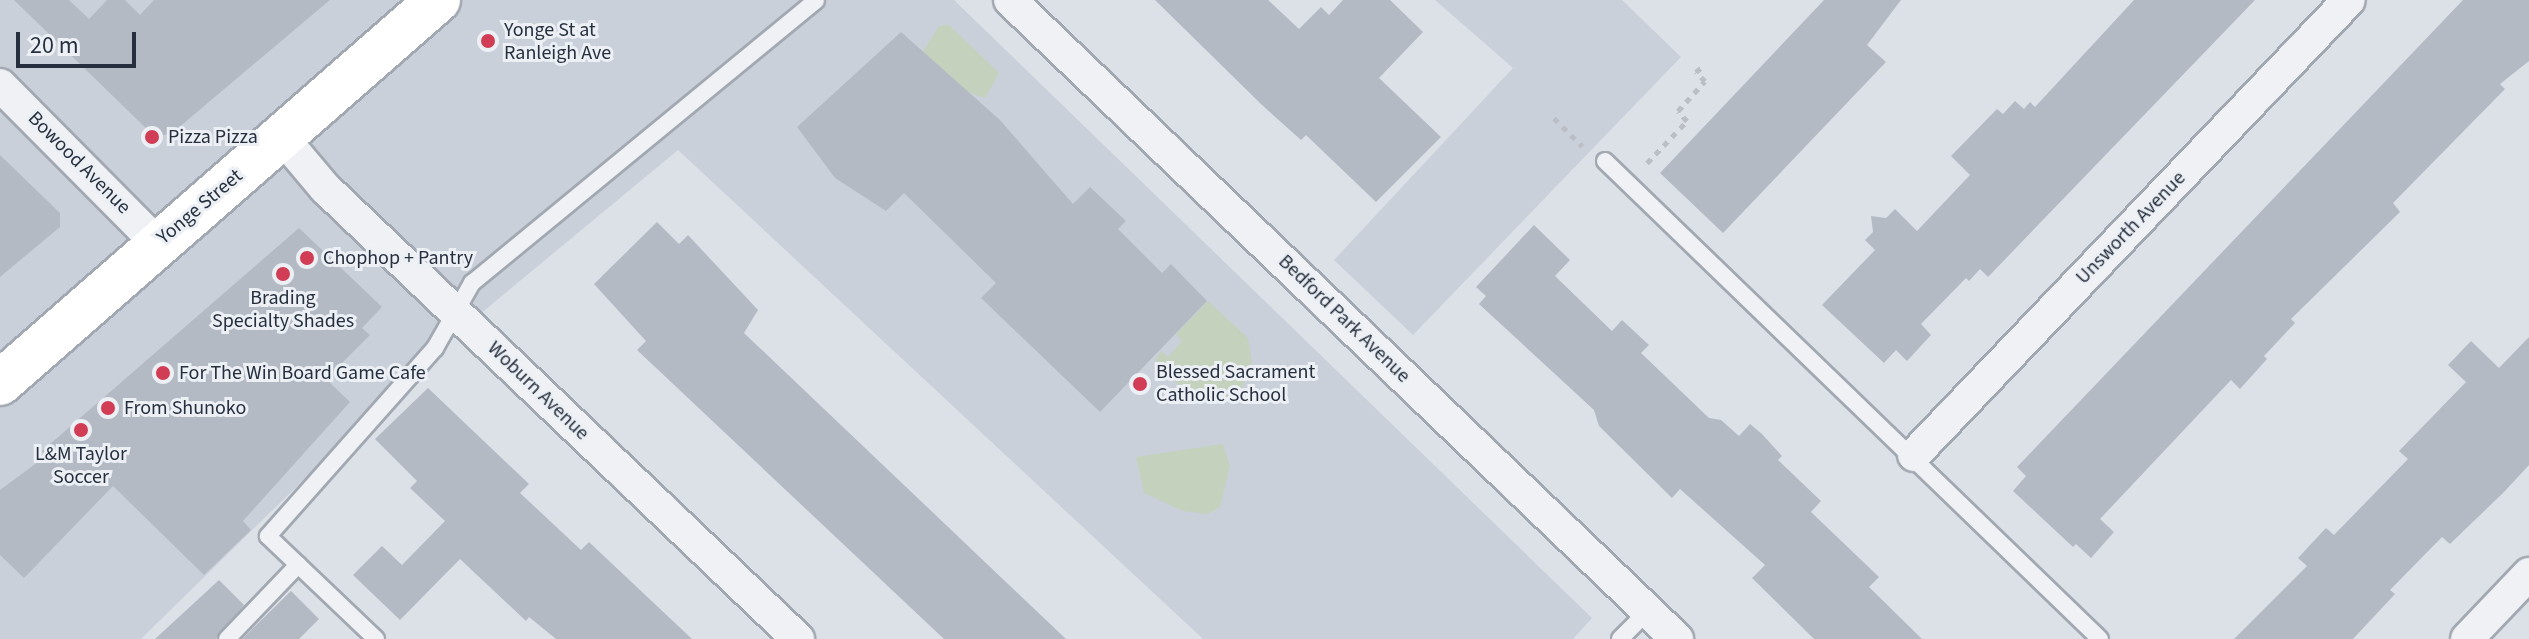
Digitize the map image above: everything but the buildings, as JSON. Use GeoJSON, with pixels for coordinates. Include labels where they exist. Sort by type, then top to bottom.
{"type":"FeatureCollection","features":[{"type":"Feature","properties":{"kind":"main road","name":"Yonge Street"},"geometry":{"type":"LineString","coordinates":[[0,383],[438,0]]}},
{"type":"Feature","properties":{"kind":"street","name":"Bedford Park Avenue"},"geometry":{"type":"LineString","coordinates":[[1010,0],[1677,639]]}},
{"type":"Feature","properties":{"kind":"street","name":"Unsworth Avenue"},"geometry":{"type":"LineString","coordinates":[[1914,455],[2349,0]]}},
{"type":"Feature","properties":{"kind":"street","name":"Bowood Avenue"},"geometry":{"type":"LineString","coordinates":[[0,85],[157,243]]}},
{"type":"Feature","properties":{"kind":"street","name":"Woburn Avenue"},"geometry":{"type":"LineString","coordinates":[[282,137],[325,188],[798,639]]}},
{"type":"Feature","properties":{"kind":"street"},"geometry":{"type":"LineString","coordinates":[[2482,634],[2529,574]]}},
{"type":"Feature","properties":{"kind":"lane"},"geometry":{"type":"LineString","coordinates":[[376,639],[268,536],[435,348],[472,283],[816,0]]}},
{"type":"Feature","properties":{"kind":"lane"},"geometry":{"type":"LineString","coordinates":[[1605,161],[1914,455],[2100,639]]}},
{"type":"Feature","properties":{"kind":"lane"},"geometry":{"type":"LineString","coordinates":[[227,639],[298,565]]}},
{"type":"Feature","properties":{"kind":"lane"},"geometry":{"type":"LineString","coordinates":[[1620,639],[1648,611]]}},
{"type":"Feature","properties":{"kind":"path"},"geometry":{"type":"LineString","coordinates":[[1645,166],[1687,121],[1678,111],[1705,81],[1696,72],[1703,66]]}},
{"type":"Feature","properties":{"kind":"path"},"geometry":{"type":"LineString","coordinates":[[1554,118],[1596,160],[1605,161]]}},
{"type":"Feature","properties":{"kind":"shaded area"},"geometry":{"type":"Polygon","coordinates":[[[0,0],[954,0],[1592,618],[1573,639],[1203,639],[678,150],[433,353],[141,639],[0,639],[0,0]]]}},
{"type":"Feature","properties":{"kind":"shaded area"},"geometry":{"type":"Polygon","coordinates":[[[1435,0],[1622,0],[1681,57],[1413,335],[1334,260],[1513,68],[1435,0]]]}},
{"type":"Feature","properties":{"kind":"green space"},"geometry":{"type":"Polygon","coordinates":[[[949,25],[999,73],[985,98],[957,88],[922,53],[939,26],[949,25]]]}},
{"type":"Feature","properties":{"kind":"green space"},"geometry":{"type":"Polygon","coordinates":[[[1208,301],[1248,338],[1252,362],[1242,388],[1227,397],[1186,392],[1155,360],[1161,351],[1168,357],[1182,341],[1176,334],[1208,301]]]}},
{"type":"Feature","properties":{"kind":"green space"},"geometry":{"type":"Polygon","coordinates":[[[1223,444],[1230,466],[1220,507],[1208,514],[1183,511],[1144,493],[1136,457],[1223,444]]]}},
{"type":"Feature","properties":{"kind":"place","name":"Yonge St at Ranleigh Ave"},"geometry":{"type":"Point","coordinates":[488,41]}},
{"type":"Feature","properties":{"kind":"place","name":"Pizza Pizza"},"geometry":{"type":"Point","coordinates":[152,137]}},
{"type":"Feature","properties":{"kind":"place","name":"Chophop + Pantry"},"geometry":{"type":"Point","coordinates":[307,258]}},
{"type":"Feature","properties":{"kind":"place","name":"Brading Specialty Shades"},"geometry":{"type":"Point","coordinates":[283,274]}},
{"type":"Feature","properties":{"kind":"place","name":"For The Win Board Game Cafe"},"geometry":{"type":"Point","coordinates":[163,373]}},
{"type":"Feature","properties":{"kind":"place","name":"Blessed Sacrament Catholic School"},"geometry":{"type":"Point","coordinates":[1140,384]}},
{"type":"Feature","properties":{"kind":"place","name":"From Shunoko"},"geometry":{"type":"Point","coordinates":[108,408]}},
{"type":"Feature","properties":{"kind":"place","name":"L&M Taylor Soccer"},"geometry":{"type":"Point","coordinates":[81,430]}}]}
